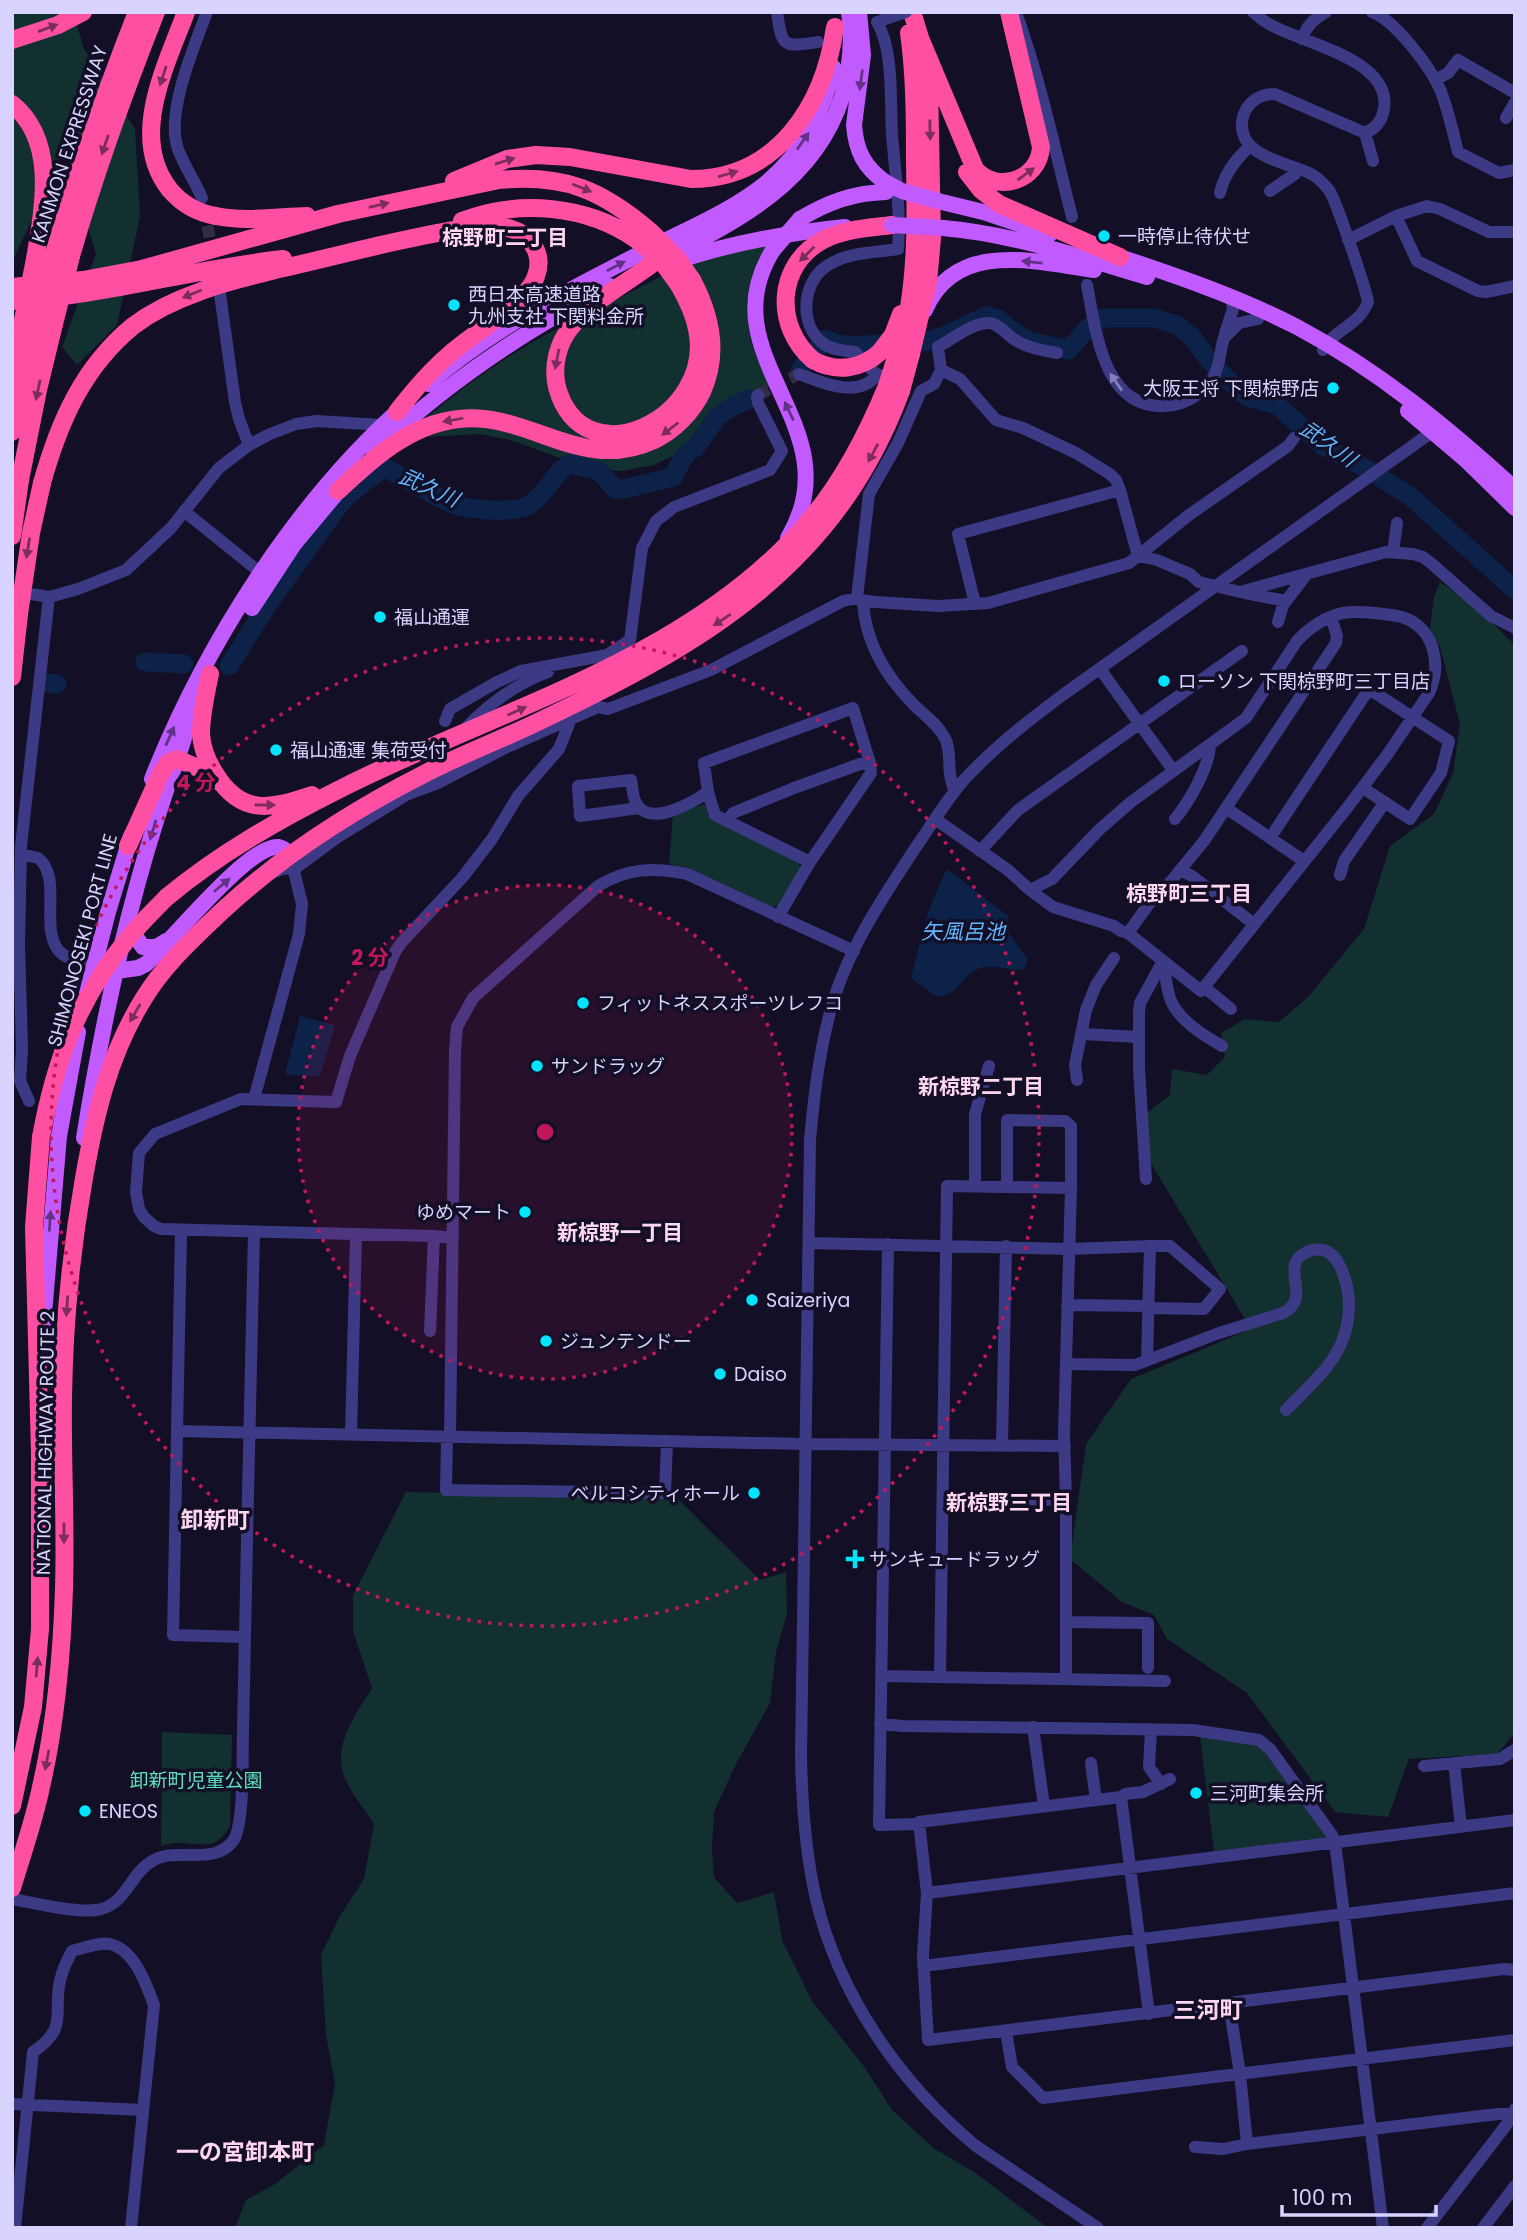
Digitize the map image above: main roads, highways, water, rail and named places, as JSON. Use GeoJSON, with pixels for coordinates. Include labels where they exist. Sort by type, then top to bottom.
{"type":"FeatureCollection","features":[{"type":"Feature","properties":{"kind":"highway"},"geometry":{"type":"LineString","coordinates":[[12,40],[50,28],[83,12]]}},
{"type":"Feature","properties":{"kind":"highway","name":"KANMON EXPRESSWAY"},"geometry":{"type":"LineString","coordinates":[[37,324],[53,290],[91,132],[137,12]]}},
{"type":"Feature","properties":{"kind":"highway","name":"KANMON EXPRESSWAY"},"geometry":{"type":"LineString","coordinates":[[62,257],[156,12]]}},
{"type":"Feature","properties":{"kind":"highway"},"geometry":{"type":"LineString","coordinates":[[186,12],[163,75],[152,118],[152,148],[165,184],[191,208],[215,216],[243,218],[338,214]]}},
{"type":"Feature","properties":{"kind":"highway","name":"NATIONAL HIGHWAY ROUTE 2"},"geometry":{"type":"LineString","coordinates":[[906,12],[914,88],[916,238],[908,330]]}},
{"type":"Feature","properties":{"kind":"highway","name":"NATIONAL HIGHWAY ROUTE 2"},"geometry":{"type":"LineString","coordinates":[[12,1806],[28,1737],[37,1667],[40,1556],[34,1227],[41,1137],[60,1056],[83,1006],[102,973],[130,935],[167,897],[226,853],[342,788],[568,688],[683,626],[766,564],[815,513],[864,439],[928,282],[932,238],[929,83],[912,12]]}},
{"type":"Feature","properties":{"kind":"highway"},"geometry":{"type":"LineString","coordinates":[[920,38],[971,162],[981,176],[989,180],[1016,181],[1025,177],[1041,156],[1040,139],[1009,12]]}},
{"type":"Feature","properties":{"kind":"highway"},"geometry":{"type":"LineString","coordinates":[[419,196],[500,162],[522,156],[569,157],[691,180],[735,173],[769,153],[801,120],[823,79],[832,47],[856,18]]}},
{"type":"Feature","properties":{"kind":"highway"},"geometry":{"type":"LineString","coordinates":[[943,92],[960,157],[967,172],[981,190],[1011,210],[1120,257]]}},
{"type":"Feature","properties":{"kind":"highway"},"geometry":{"type":"LineString","coordinates":[[12,104],[25,116],[38,140],[42,157],[43,200],[35,259],[38,390],[12,536]]}},
{"type":"Feature","properties":{"kind":"highway"},"geometry":{"type":"LineString","coordinates":[[12,287],[83,281],[142,269],[338,214],[499,180],[544,178],[588,190],[617,206],[644,236]]}},
{"type":"Feature","properties":{"kind":"highway"},"geometry":{"type":"LineString","coordinates":[[338,491],[373,457],[399,441],[433,425],[458,419],[496,421],[571,445],[602,451],[631,448],[670,431],[690,411],[702,391],[710,368],[712,335],[709,320],[686,282],[676,257],[644,236],[590,217],[565,211],[531,208],[481,215],[427,235]]}},
{"type":"Feature","properties":{"kind":"highway"},"geometry":{"type":"LineString","coordinates":[[892,225],[860,229],[821,241],[800,260],[790,279],[785,306],[789,327],[799,346],[810,357],[839,368],[857,366],[874,358],[908,330]]}},
{"type":"Feature","properties":{"kind":"highway"},"geometry":{"type":"LineString","coordinates":[[12,677],[31,533],[58,432],[78,389],[102,356],[135,325],[164,307],[200,291],[352,251],[427,235],[483,227],[512,229],[521,233],[532,243],[538,258],[537,276],[528,291],[451,353],[418,385],[397,412]]}},
{"type":"Feature","properties":{"kind":"highway"},"geometry":{"type":"LineString","coordinates":[[12,301],[85,294],[231,266],[352,251]]}},
{"type":"Feature","properties":{"kind":"highway"},"geometry":{"type":"LineString","coordinates":[[652,264],[596,303],[571,327],[559,349],[555,371],[559,393],[576,419],[593,429],[616,434],[643,429],[657,421],[678,402],[691,382],[697,360],[698,330],[688,301],[686,282]]}},
{"type":"Feature","properties":{"kind":"highway"},"geometry":{"type":"LineString","coordinates":[[12,378],[37,324]]}},
{"type":"Feature","properties":{"kind":"highway"},"geometry":{"type":"LineString","coordinates":[[12,432],[37,324]]}},
{"type":"Feature","properties":{"kind":"highway","name":"NATIONAL HIGHWAY ROUTE 2"},"geometry":{"type":"LineString","coordinates":[[12,1888],[41,1788],[59,1677],[64,1588],[64,1345],[74,1238],[96,1119],[110,1066],[121,1039],[146,994],[193,937],[250,886],[292,863],[346,818],[404,785],[544,719],[654,662],[755,596],[797,557],[845,499],[879,442],[888,384]]}},
{"type":"Feature","properties":{"kind":"highway"},"geometry":{"type":"LineString","coordinates":[[210,674],[202,741],[210,766],[226,790]]}},
{"type":"Feature","properties":{"kind":"highway"},"geometry":{"type":"LineString","coordinates":[[128,846],[160,775],[168,763],[177,759],[198,768],[239,801],[263,807],[287,804],[342,788]]}},
{"type":"Feature","properties":{"kind":"main road"},"geometry":{"type":"LineString","coordinates":[[856,18],[863,55],[854,125],[856,147],[866,166],[885,187],[983,212],[1120,257],[1230,303],[1294,326],[1412,400],[1437,428],[1513,494]]}},
{"type":"Feature","properties":{"kind":"main road","name":"SHIMONOSEKI PORT LINE"},"geometry":{"type":"LineString","coordinates":[[38,1387],[59,1136],[72,1054],[107,912],[128,846],[151,781],[203,668],[266,577],[361,463],[445,389],[505,346],[564,310],[700,240],[778,191],[818,147],[838,110],[856,18]]}},
{"type":"Feature","properties":{"kind":"main road","name":"SHIMONOSEKI PORT LINE"},"geometry":{"type":"LineString","coordinates":[[74,1238],[86,1124],[116,971],[148,846],[199,695],[307,510],[382,425],[464,356],[525,316],[712,216],[764,184],[800,145],[818,115],[830,81],[833,63],[856,18]]}},
{"type":"Feature","properties":{"kind":"main road"},"geometry":{"type":"LineString","coordinates":[[766,564],[782,547],[795,523],[804,497],[806,467],[795,423],[766,361],[756,327],[754,311],[757,281],[773,250],[800,219],[834,201],[885,187]]}},
{"type":"Feature","properties":{"kind":"main road"},"geometry":{"type":"LineString","coordinates":[[564,310],[673,263],[739,244],[807,231],[892,225],[971,230],[1016,239],[1230,303],[1258,319],[1324,347]]}},
{"type":"Feature","properties":{"kind":"main road"},"geometry":{"type":"LineString","coordinates":[[908,330],[947,278],[958,270],[983,261],[1010,260],[1148,278]]}},
{"type":"Feature","properties":{"kind":"main road"},"geometry":{"type":"LineString","coordinates":[[116,971],[146,964],[210,895],[263,851],[277,847],[284,849],[292,863]]}},
{"type":"Feature","properties":{"kind":"main road"},"geometry":{"type":"LineString","coordinates":[[94,966],[135,975],[149,971],[215,907],[250,886]]}},
{"type":"Feature","properties":{"kind":"main road"},"geometry":{"type":"LineString","coordinates":[[130,915],[135,936],[144,947],[156,947],[172,935]]}},
{"type":"Feature","properties":{"kind":"water","name":"矢風呂池"},"geometry":{"type":"Polygon","coordinates":[[[946,870],[1008,916],[1009,934],[1028,960],[1024,969],[988,967],[976,970],[948,994],[936,996],[911,978],[928,912],[946,870]]]}},
{"type":"Feature","properties":{"kind":"water"},"geometry":{"type":"Polygon","coordinates":[[[300,1016],[335,1025],[320,1076],[285,1075],[300,1016]]]}},
{"type":"Feature","properties":{"kind":"waterway","name":"武久川"},"geometry":{"type":"LineString","coordinates":[[800,370],[825,339],[852,346],[927,341],[986,316],[999,319],[1029,341],[1068,350],[1089,327],[1103,318],[1154,318],[1177,325],[1192,337],[1209,360],[1240,392],[1277,405],[1323,446],[1410,496],[1515,590]]}},
{"type":"Feature","properties":{"kind":"waterway","name":"武久川"},"geometry":{"type":"LineString","coordinates":[[229,666],[268,604],[334,512],[346,497],[384,467],[450,503],[478,509],[501,510],[529,505],[570,464],[599,471],[615,489],[624,489],[673,477],[682,460],[696,447],[717,417],[749,399]]}},
{"type":"Feature","properties":{"kind":"waterway","name":"武久川"},"geometry":{"type":"LineString","coordinates":[[145,662],[184,664]]}},
{"type":"Feature","properties":{"kind":"waterway","name":"武久川"},"geometry":{"type":"LineString","coordinates":[[46,683],[57,684]]}},
{"type":"Feature","properties":{"kind":"tunnel"},"geometry":{"type":"LineString","coordinates":[[204,208],[217,276]]}},
{"type":"Feature","properties":{"kind":"tunnel"},"geometry":{"type":"LineString","coordinates":[[758,395],[799,374]]}},
{"type":"Feature","properties":{"kind":"place","name":"一時停止待伏せ"},"geometry":{"type":"Point","coordinates":[1104,236]}},
{"type":"Feature","properties":{"kind":"place","name":"西日本高速道路 九州支社 下関料金所"},"geometry":{"type":"Point","coordinates":[454,305]}},
{"type":"Feature","properties":{"kind":"place","name":"大阪王将 下関椋野店"},"geometry":{"type":"Point","coordinates":[1333,388]}},
{"type":"Feature","properties":{"kind":"place","name":"福山通運"},"geometry":{"type":"Point","coordinates":[380,617]}},
{"type":"Feature","properties":{"kind":"place","name":"ローソン 下関椋野町三丁目店"},"geometry":{"type":"Point","coordinates":[1164,681]}},
{"type":"Feature","properties":{"kind":"place","name":"福山通運 集荷受付"},"geometry":{"type":"Point","coordinates":[276,750]}},
{"type":"Feature","properties":{"kind":"place","name":"フィットネススポーツレフコ"},"geometry":{"type":"Point","coordinates":[583,1003]}},
{"type":"Feature","properties":{"kind":"place","name":"サンドラッグ"},"geometry":{"type":"Point","coordinates":[537,1066]}},
{"type":"Feature","properties":{"kind":"place","name":"ゆめマート"},"geometry":{"type":"Point","coordinates":[525,1212]}},
{"type":"Feature","properties":{"kind":"place","name":"Saizeriya"},"geometry":{"type":"Point","coordinates":[752,1300]}},
{"type":"Feature","properties":{"kind":"place","name":"ジュンテンドー"},"geometry":{"type":"Point","coordinates":[546,1341]}},
{"type":"Feature","properties":{"kind":"place","name":"Daiso"},"geometry":{"type":"Point","coordinates":[720,1374]}},
{"type":"Feature","properties":{"kind":"place","name":"ベルコシティホール"},"geometry":{"type":"Point","coordinates":[754,1493]}},
{"type":"Feature","properties":{"kind":"place","name":"サンキュードラッグ"},"geometry":{"type":"Point","coordinates":[855,1559]}},
{"type":"Feature","properties":{"kind":"place","name":"三河町集会所"},"geometry":{"type":"Point","coordinates":[1196,1793]}},
{"type":"Feature","properties":{"kind":"place","name":"ENEOS"},"geometry":{"type":"Point","coordinates":[85,1811]}},
{"type":"Feature","properties":{"kind":"district","name":"椋野町二丁目"},"geometry":{"type":"Point","coordinates":[505,238]}},
{"type":"Feature","properties":{"kind":"district","name":"椋野町三丁目"},"geometry":{"type":"Point","coordinates":[1189,894]}},
{"type":"Feature","properties":{"kind":"district","name":"新椋野二丁目"},"geometry":{"type":"Point","coordinates":[981,1087]}},
{"type":"Feature","properties":{"kind":"district","name":"新椋野一丁目"},"geometry":{"type":"Point","coordinates":[620,1233]}},
{"type":"Feature","properties":{"kind":"district","name":"新椋野三丁目"},"geometry":{"type":"Point","coordinates":[1009,1503]}},
{"type":"Feature","properties":{"kind":"district","name":"卸新町"},"geometry":{"type":"Point","coordinates":[215,1520]}},
{"type":"Feature","properties":{"kind":"district","name":"三河町"},"geometry":{"type":"Point","coordinates":[1208,2010]}},
{"type":"Feature","properties":{"kind":"district","name":"一の宮卸本町"},"geometry":{"type":"Point","coordinates":[245,2152]}},
{"type":"Feature","properties":{"kind":"park label","name":"卸新町児童公園"},"geometry":{"type":"Point","coordinates":[196,1780]}}]}
